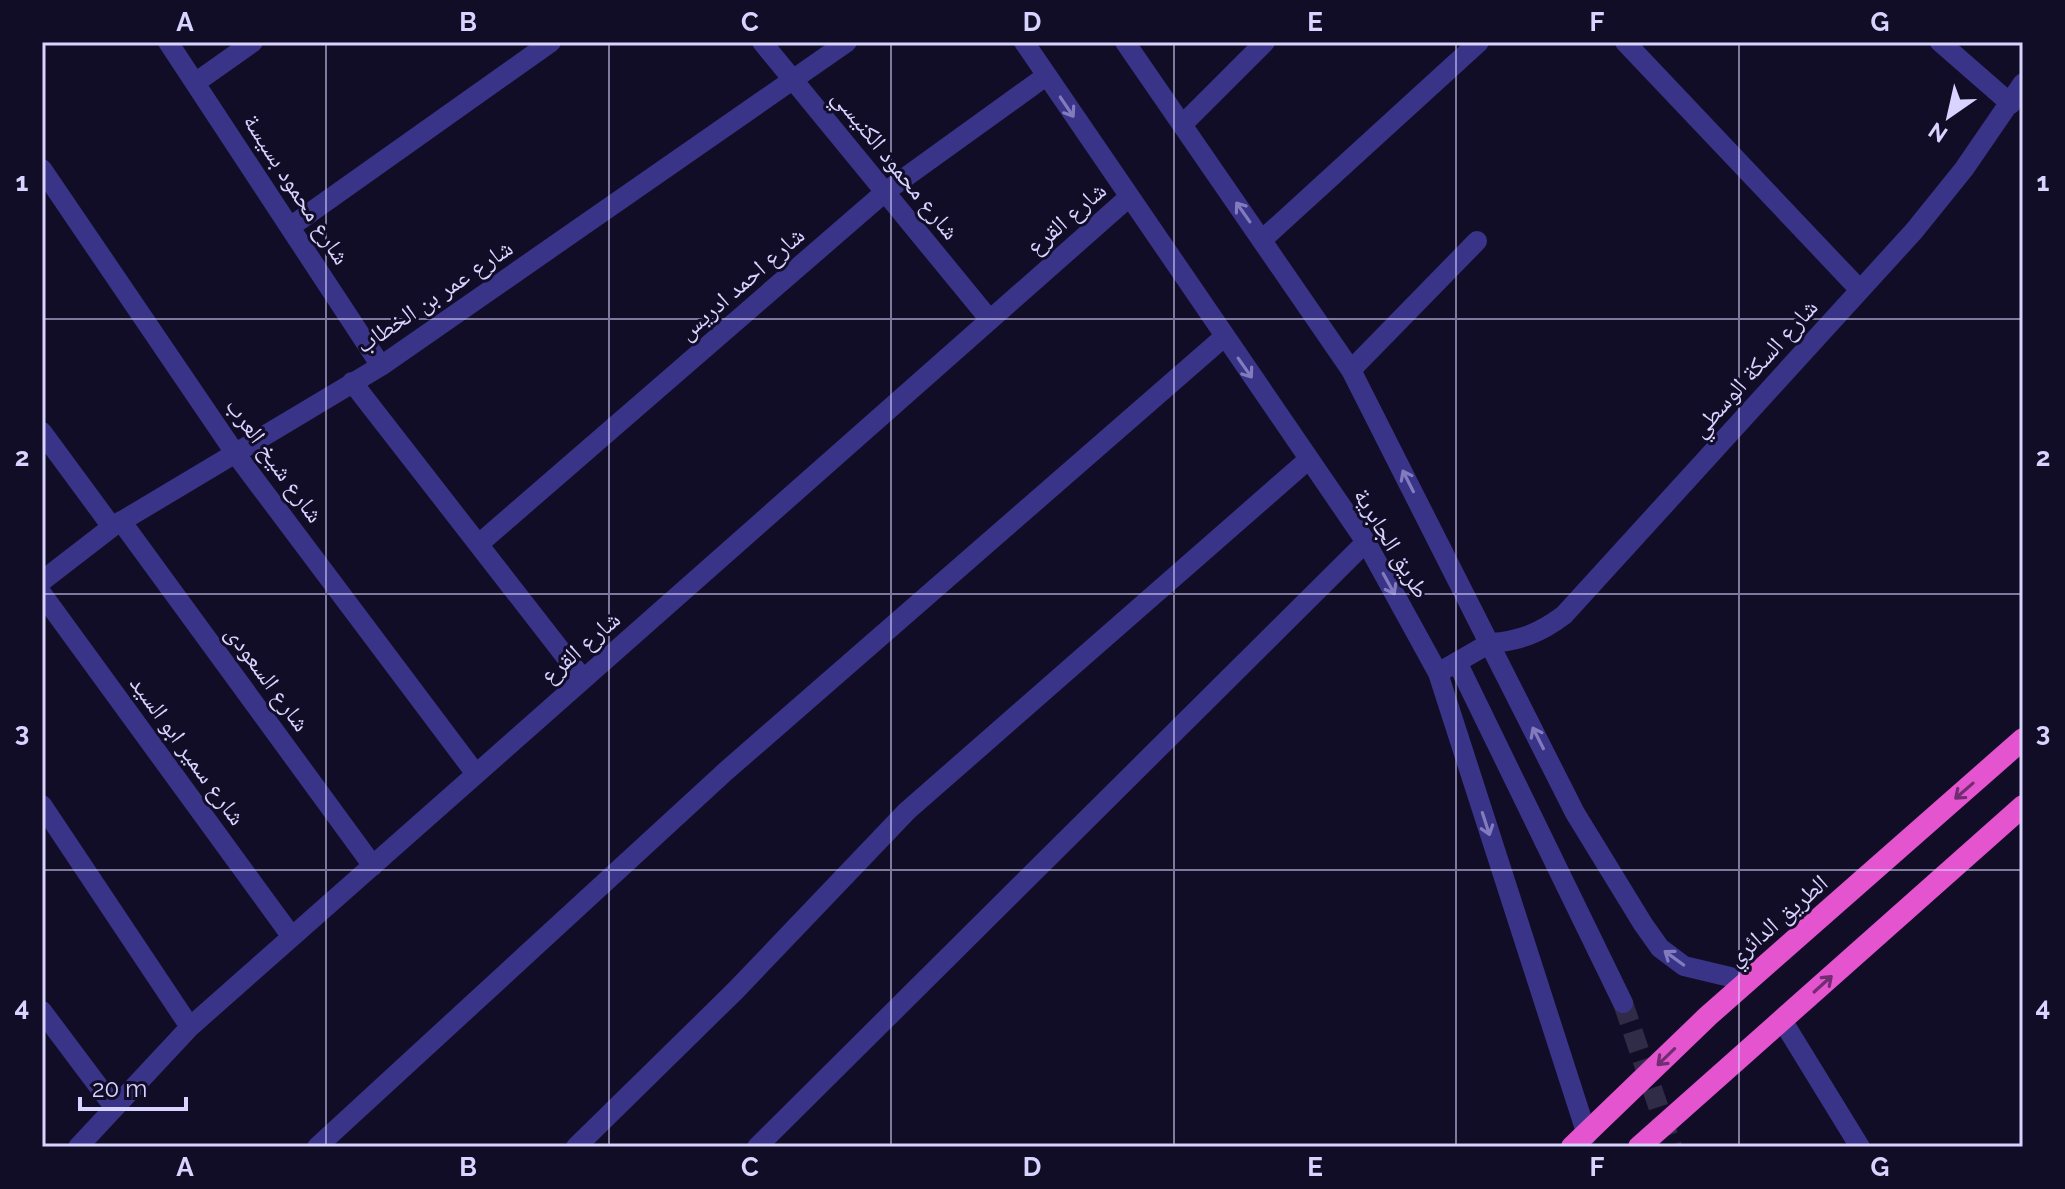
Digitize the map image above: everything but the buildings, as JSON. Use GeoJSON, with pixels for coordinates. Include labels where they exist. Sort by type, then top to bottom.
{"type":"FeatureCollection","features":[{"type":"Feature","properties":{"kind":"highway","name":"الطريق الدائري"},"geometry":{"type":"LineString","coordinates":[[1580,1141],[1747,981],[2023,739]]}},
{"type":"Feature","properties":{"kind":"highway"},"geometry":{"type":"LineString","coordinates":[[1639,1147],[2023,806]]}},
{"type":"Feature","properties":{"kind":"street","name":"شارع محمود بسيسة"},"geometry":{"type":"LineString","coordinates":[[168,42],[381,366]]}},
{"type":"Feature","properties":{"kind":"street"},"geometry":{"type":"LineString","coordinates":[[195,83],[253,42]]}},
{"type":"Feature","properties":{"kind":"street"},"geometry":{"type":"LineString","coordinates":[[290,227],[551,42]]}},
{"type":"Feature","properties":{"kind":"street","name":"شارع محمود الكنيسي"},"geometry":{"type":"LineString","coordinates":[[762,42],[990,320]]}},
{"type":"Feature","properties":{"kind":"street","name":"شارع عمر بن الخطاب"},"geometry":{"type":"LineString","coordinates":[[42,581],[117,524],[381,366],[847,42]]}},
{"type":"Feature","properties":{"kind":"street","name":"طريق الجابرية"},"geometry":{"type":"LineString","coordinates":[[1024,42],[1366,542],[1438,673],[1580,1141]]}},
{"type":"Feature","properties":{"kind":"street","name":"طريق الجابرية"},"geometry":{"type":"LineString","coordinates":[[1125,42],[1351,370],[1575,813],[1660,948],[1684,966],[1747,981]]}},
{"type":"Feature","properties":{"kind":"street"},"geometry":{"type":"LineString","coordinates":[[1182,125],[1265,42]]}},
{"type":"Feature","properties":{"kind":"street"},"geometry":{"type":"LineString","coordinates":[[1262,240],[1479,42]]}},
{"type":"Feature","properties":{"kind":"street"},"geometry":{"type":"LineString","coordinates":[[1625,42],[1860,290]]}},
{"type":"Feature","properties":{"kind":"street"},"geometry":{"type":"LineString","coordinates":[[1940,42],[2011,104]]}},
{"type":"Feature","properties":{"kind":"street","name":"شارع احمد ادريس"},"geometry":{"type":"LineString","coordinates":[[480,543],[885,192],[1046,76]]}},
{"type":"Feature","properties":{"kind":"street","name":"شارع السكة الوسطي"},"geometry":{"type":"LineString","coordinates":[[1490,643],[1517,641],[1542,631],[1564,615],[1914,231],[2011,104],[2023,83]]}},
{"type":"Feature","properties":{"kind":"street","name":"شارع شيخ العرب"},"geometry":{"type":"LineString","coordinates":[[42,169],[235,453],[476,774]]}},
{"type":"Feature","properties":{"kind":"street","name":"شارع القرع"},"geometry":{"type":"LineString","coordinates":[[78,1147],[190,1027],[1128,198]]}},
{"type":"Feature","properties":{"kind":"street"},"geometry":{"type":"LineString","coordinates":[[1351,370],[1477,241]]}},
{"type":"Feature","properties":{"kind":"street"},"geometry":{"type":"LineString","coordinates":[[317,1147],[726,771],[1224,337]]}},
{"type":"Feature","properties":{"kind":"street"},"geometry":{"type":"LineString","coordinates":[[352,382],[583,679]]}},
{"type":"Feature","properties":{"kind":"street","name":"شارع السعودى"},"geometry":{"type":"LineString","coordinates":[[42,432],[117,524],[373,866]]}},
{"type":"Feature","properties":{"kind":"street"},"geometry":{"type":"LineString","coordinates":[[576,1147],[736,990],[907,811],[1309,459]]}},
{"type":"Feature","properties":{"kind":"street"},"geometry":{"type":"LineString","coordinates":[[757,1147],[1366,542]]}},
{"type":"Feature","properties":{"kind":"street","name":"شارع سمير ابو السيد"},"geometry":{"type":"LineString","coordinates":[[42,594],[292,937]]}},
{"type":"Feature","properties":{"kind":"street"},"geometry":{"type":"LineString","coordinates":[[1438,673],[1490,643]]}},
{"type":"Feature","properties":{"kind":"street"},"geometry":{"type":"LineString","coordinates":[[1457,662],[1623,1003]]}},
{"type":"Feature","properties":{"kind":"street"},"geometry":{"type":"LineString","coordinates":[[42,805],[190,1027]]}},
{"type":"Feature","properties":{"kind":"street"},"geometry":{"type":"LineString","coordinates":[[42,1011],[114,1107]]}},
{"type":"Feature","properties":{"kind":"street"},"geometry":{"type":"LineString","coordinates":[[1782,1020],[1860,1147]]}},
{"type":"Feature","properties":{"kind":"tunnel"},"geometry":{"type":"LineString","coordinates":[[1623,1003],[1672,1147]]}}]}
